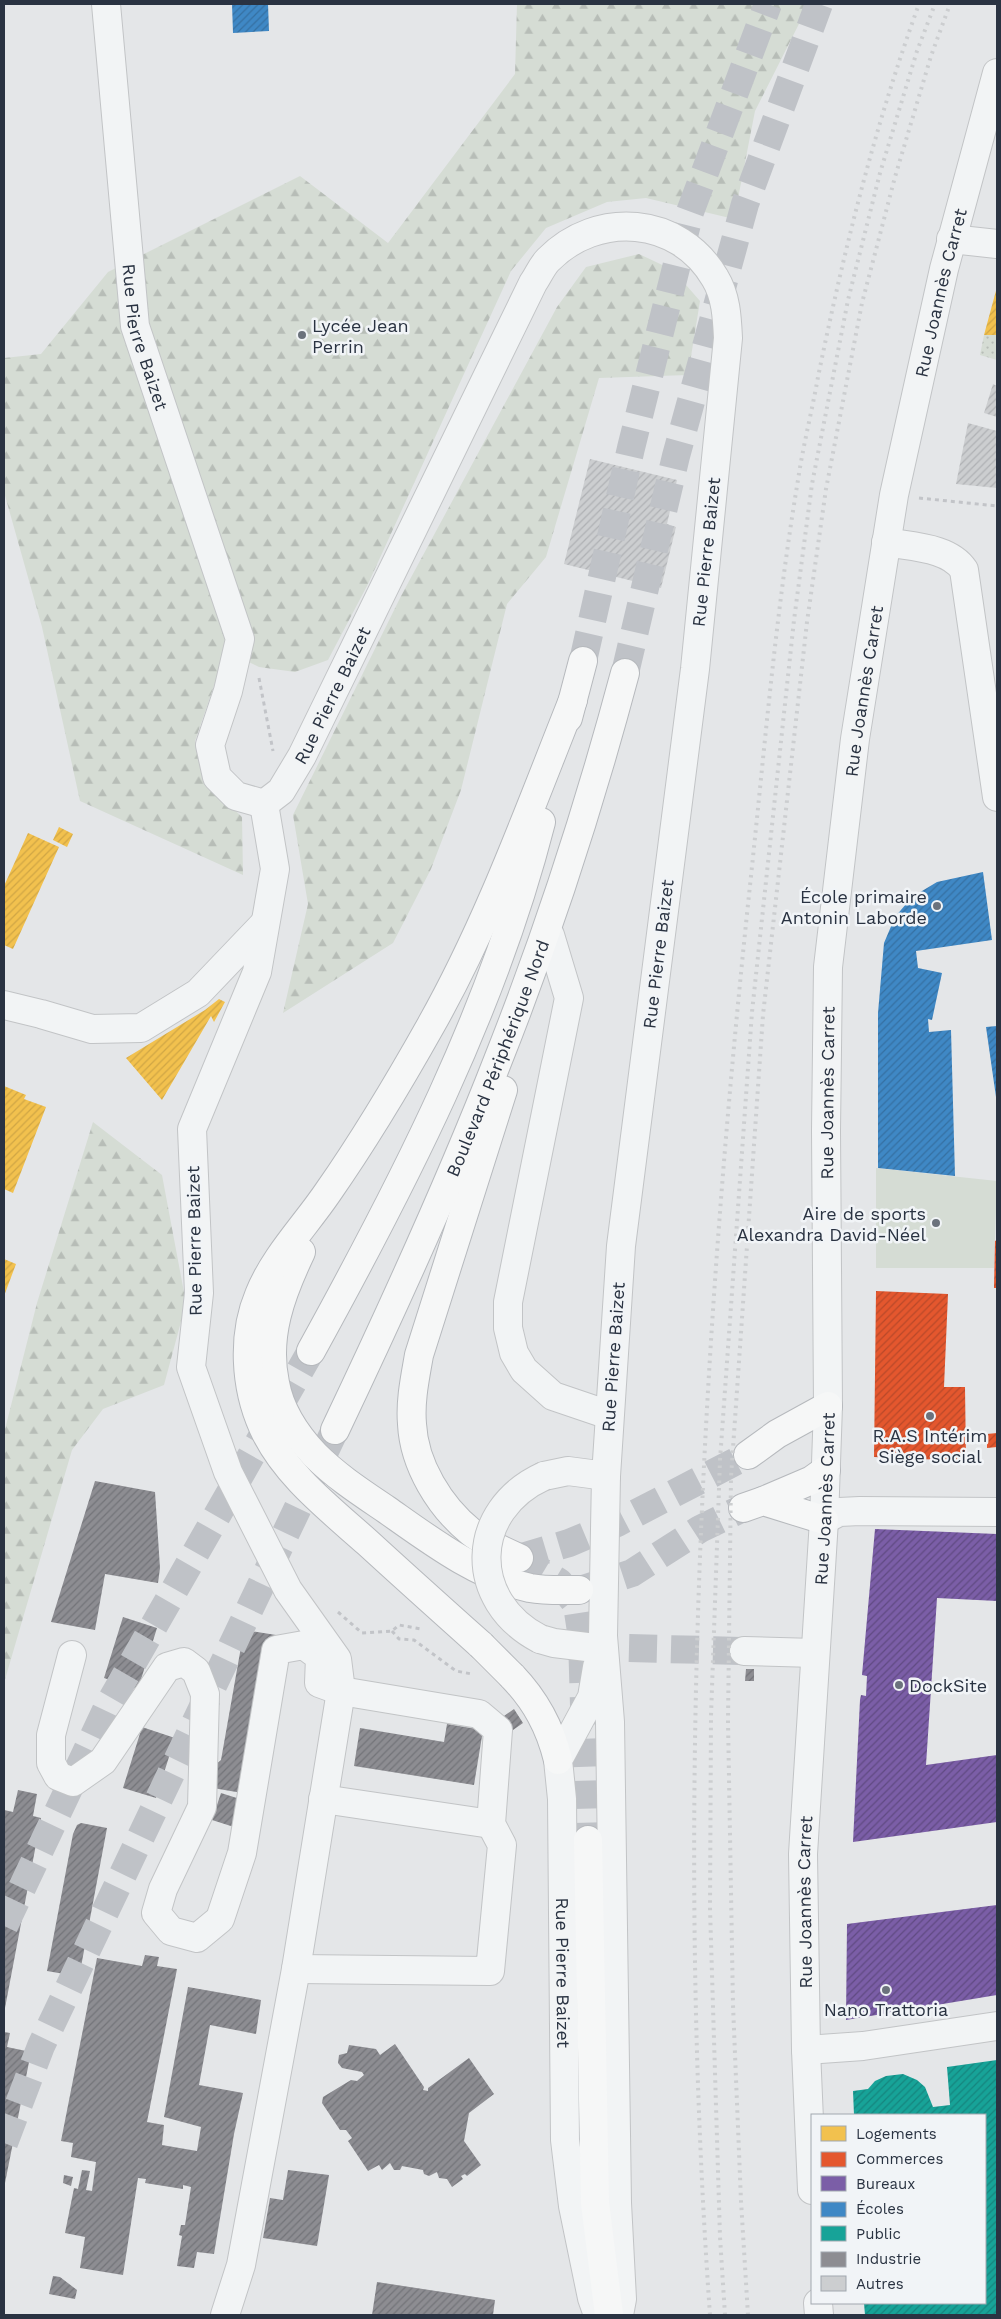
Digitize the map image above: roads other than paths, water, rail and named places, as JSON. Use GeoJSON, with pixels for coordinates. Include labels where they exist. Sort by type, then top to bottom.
{"type":"FeatureCollection","features":[{"type":"Feature","properties":{"kind":"highway","name":"Boulevard Périphérique Nord"},"geometry":{"type":"LineString","coordinates":[[311,1351],[402,1182],[459,1059],[494,968],[525,877],[583,661]]}},
{"type":"Feature","properties":{"kind":"highway","name":"Boulevard Périphérique Nord"},"geometry":{"type":"LineString","coordinates":[[335,1430],[398,1296],[477,1111],[522,995],[599,770],[625,673]]}},
{"type":"Feature","properties":{"kind":"highway"},"geometry":{"type":"LineString","coordinates":[[558,1760],[546,1722],[530,1697],[512,1676],[481,1645],[338,1516],[291,1470],[269,1439],[258,1414],[251,1390],[248,1346],[254,1310],[259,1294],[276,1263],[328,1192],[418,1048],[465,961],[496,893],[573,700]]}},
{"type":"Feature","properties":{"kind":"highway"},"geometry":{"type":"LineString","coordinates":[[519,1558],[472,1534],[444,1503],[424,1472],[417,1451],[412,1424],[414,1380],[419,1355],[473,1189],[550,935],[569,860]]}},
{"type":"Feature","properties":{"kind":"highway"},"geometry":{"type":"LineString","coordinates":[[328,1192],[288,1278],[272,1333],[274,1383],[291,1425],[315,1455],[333,1472],[443,1549],[495,1576],[514,1583],[531,1588],[579,1590]]}},
{"type":"Feature","properties":{"kind":"highway"},"geometry":{"type":"LineString","coordinates":[[748,1455],[776,1434],[828,1406]]}},
{"type":"Feature","properties":{"kind":"highway"},"geometry":{"type":"LineString","coordinates":[[824,1520],[753,1504],[812,1480],[826,1470]]}},
{"type":"Feature","properties":{"kind":"highway"},"geometry":{"type":"LineString","coordinates":[[588,1840],[595,2202],[609,2315]]}},
{"type":"Feature","properties":{"kind":"street","name":"Rue Pierre Baizet"},"geometry":{"type":"LineString","coordinates":[[106,4],[135,326],[240,639],[228,692],[210,745],[217,777],[236,796],[272,797]]}},
{"type":"Feature","properties":{"kind":"street","name":"Rue Joannès Carret"},"geometry":{"type":"LineString","coordinates":[[811,2167],[806,2050],[803,1854],[824,1520],[828,1406],[826,1130],[828,967],[855,739],[894,495],[951,239],[997,73]]}},
{"type":"Feature","properties":{"kind":"street","name":"Rue Pierre Baizet"},"geometry":{"type":"LineString","coordinates":[[340,1691],[337,1659],[288,1590],[228,1472],[191,1367],[199,1293],[192,1128],[257,972],[275,869],[272,797],[302,756],[533,283],[546,262],[567,244],[590,232],[618,226],[649,229],[676,238],[699,256],[716,279],[727,308],[728,338],[695,669],[621,1246],[592,1697],[558,1760],[562,1799],[565,2140],[573,2206],[592,2298],[598,2315]]}},
{"type":"Feature","properties":{"kind":"street"},"geometry":{"type":"LineString","coordinates":[[951,239],[997,244]]}},
{"type":"Feature","properties":{"kind":"street"},"geometry":{"type":"LineString","coordinates":[[886,542],[939,552],[959,562],[964,570],[997,787]]}},
{"type":"Feature","properties":{"kind":"street"},"geometry":{"type":"LineString","coordinates":[[4,1005],[92,1029],[140,1028],[198,993],[264,924]]}},
{"type":"Feature","properties":{"kind":"street"},"geometry":{"type":"LineString","coordinates":[[550,935],[568,998],[508,1302],[508,1328],[514,1353],[524,1370],[553,1396],[609,1415]]}},
{"type":"Feature","properties":{"kind":"street"},"geometry":{"type":"LineString","coordinates":[[595,1641],[554,1643],[540,1639],[519,1626],[497,1599],[488,1577],[486,1557],[489,1535],[498,1513],[521,1489],[544,1476],[568,1472],[606,1476]]}},
{"type":"Feature","properties":{"kind":"street"},"geometry":{"type":"LineString","coordinates":[[824,1520],[839,1512],[860,1511],[997,1512]]}},
{"type":"Feature","properties":{"kind":"street","name":"Rue Pierre Baizet"},"geometry":{"type":"LineString","coordinates":[[595,1641],[610,1722],[617,2203],[622,2299],[619,2315]]}},
{"type":"Feature","properties":{"kind":"street"},"geometry":{"type":"LineString","coordinates":[[72,1655],[51,1735],[51,1763],[58,1776],[73,1782],[103,1761],[167,1667],[184,1662],[196,1671],[205,1694],[202,1807],[163,1888],[156,1913],[171,1931],[197,1938],[220,1919],[242,1853],[276,1650],[304,1645],[320,1657],[319,1683],[340,1691],[479,1714],[498,1730],[490,1824],[502,1846],[490,1971],[296,1969]]}},
{"type":"Feature","properties":{"kind":"street"},"geometry":{"type":"LineString","coordinates":[[744,1651],[816,1653]]}},
{"type":"Feature","properties":{"kind":"street"},"geometry":{"type":"LineString","coordinates":[[224,2315],[241,2265],[296,1969],[340,1691]]}},
{"type":"Feature","properties":{"kind":"street"},"geometry":{"type":"LineString","coordinates":[[323,1799],[490,1824]]}},
{"type":"Feature","properties":{"kind":"street"},"geometry":{"type":"LineString","coordinates":[[806,2050],[864,2046],[997,2026]]}},
{"type":"Feature","properties":{"kind":"tunnel"},"geometry":{"type":"LineString","coordinates":[[583,661],[631,448],[690,212],[768,4]]}},
{"type":"Feature","properties":{"kind":"tunnel"},"geometry":{"type":"LineString","coordinates":[[625,673],[676,456],[745,204],[819,4]]}},
{"type":"Feature","properties":{"kind":"tunnel"},"geometry":{"type":"LineString","coordinates":[[4,1926],[108,1706],[311,1351]]}},
{"type":"Feature","properties":{"kind":"tunnel"},"geometry":{"type":"LineString","coordinates":[[4,2143],[41,2046],[335,1430]]}},
{"type":"Feature","properties":{"kind":"tunnel"},"geometry":{"type":"LineString","coordinates":[[519,1558],[569,1543],[617,1523],[748,1455]]}},
{"type":"Feature","properties":{"kind":"tunnel"},"geometry":{"type":"LineString","coordinates":[[583,1589],[632,1573],[700,1529],[743,1508]]}},
{"type":"Feature","properties":{"kind":"tunnel"},"geometry":{"type":"LineString","coordinates":[[519,1558],[559,1582],[577,1605],[582,1638],[588,1840]]}},
{"type":"Feature","properties":{"kind":"tunnel"},"geometry":{"type":"LineString","coordinates":[[587,1647],[744,1651]]}},
{"type":"Feature","properties":{"kind":"railway"},"geometry":{"type":"LineString","coordinates":[[710,2315],[700,2135],[695,1955],[695,1775],[699,1595],[707,1415],[718,1235],[733,1055],[771,678],[783,579],[800,467],[828,329],[862,188],[888,95],[919,4]]}},
{"type":"Feature","properties":{"kind":"railway"},"geometry":{"type":"LineString","coordinates":[[725,2315],[720,2237],[710,1908],[711,1716],[720,1460],[752,1012],[794,620],[812,484],[848,300],[880,173],[917,51],[935,4]]}},
{"type":"Feature","properties":{"kind":"railway"},"geometry":{"type":"LineString","coordinates":[[748,2315],[733,2005],[728,1721],[731,1477],[763,1015],[807,622],[826,489],[862,303],[895,177],[931,56],[950,4]]}},
{"type":"Feature","properties":{"kind":"place","name":"Lycée Jean Perrin"},"geometry":{"type":"Point","coordinates":[302,335]}},
{"type":"Feature","properties":{"kind":"place","name":"École primaire Antonin Laborde"},"geometry":{"type":"Point","coordinates":[937,906]}},
{"type":"Feature","properties":{"kind":"place","name":"Aire de sports Alexandra David-Néel"},"geometry":{"type":"Point","coordinates":[936,1223]}},
{"type":"Feature","properties":{"kind":"place","name":"R.A.S Intérim Siège social"},"geometry":{"type":"Point","coordinates":[930,1416]}},
{"type":"Feature","properties":{"kind":"place","name":"DockSite"},"geometry":{"type":"Point","coordinates":[899,1685]}},
{"type":"Feature","properties":{"kind":"place","name":"Nano Trattoria"},"geometry":{"type":"Point","coordinates":[886,1990]}}]}
